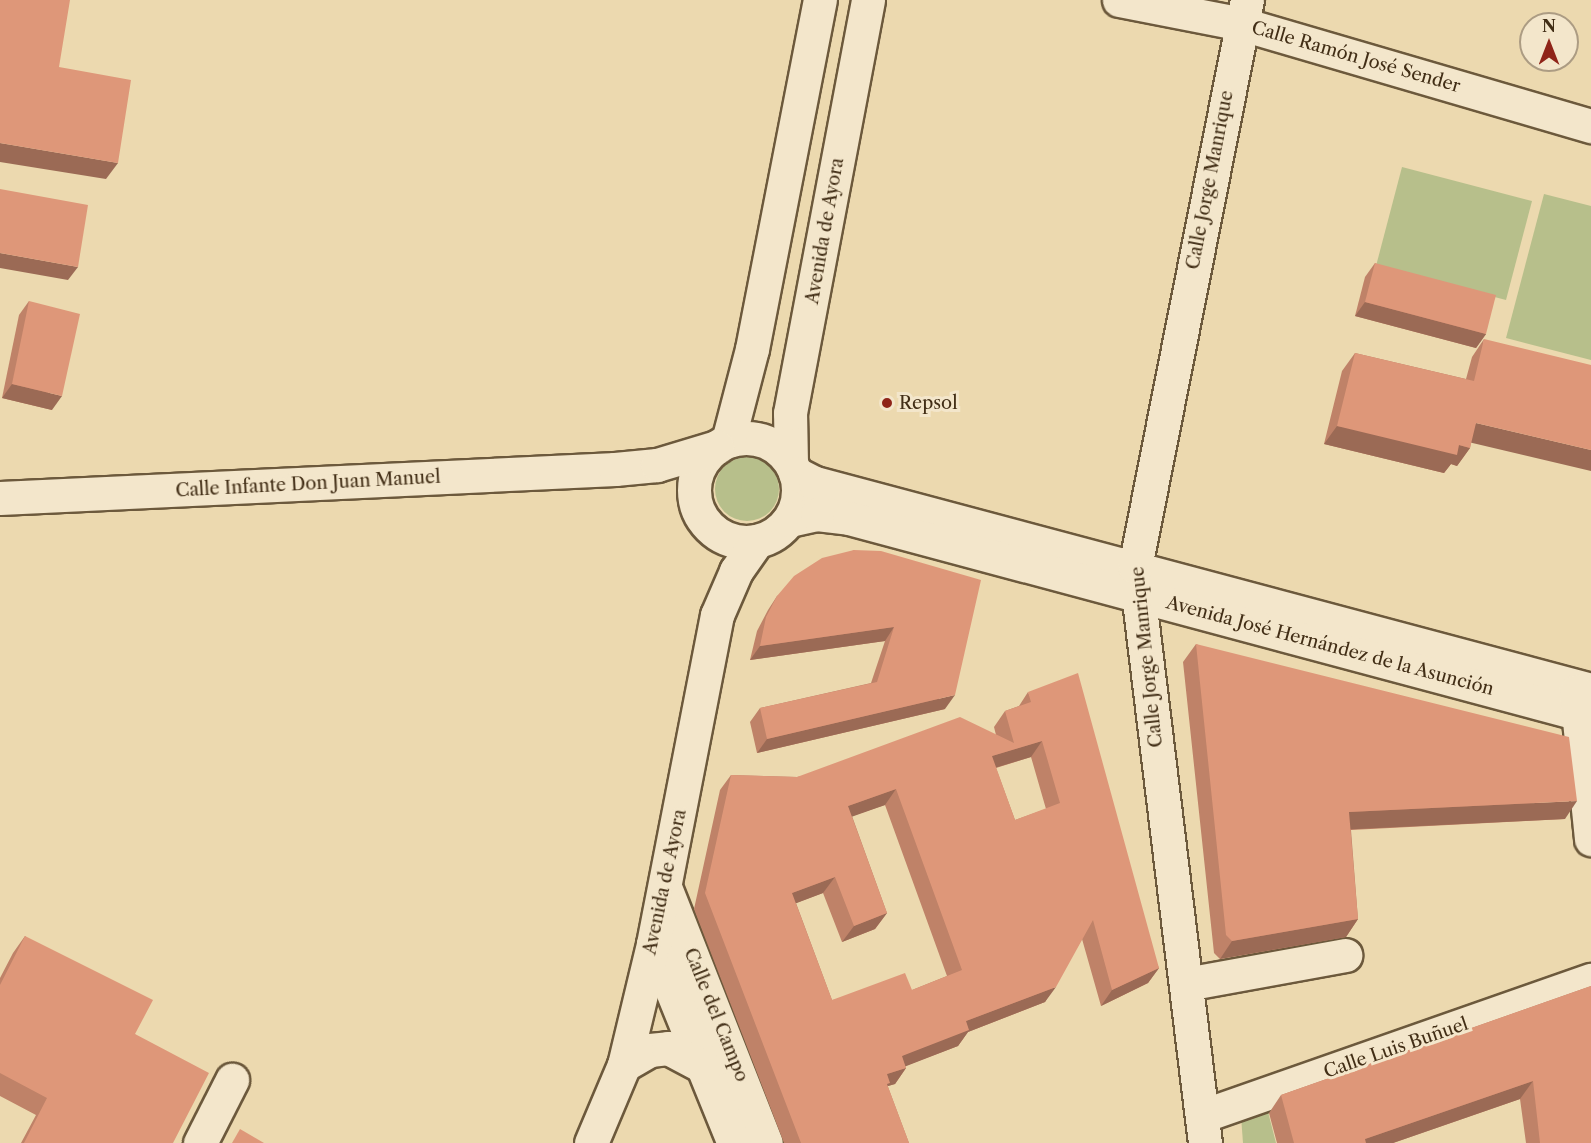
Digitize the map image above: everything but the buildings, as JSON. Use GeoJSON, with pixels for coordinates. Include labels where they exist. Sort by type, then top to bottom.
{"type":"FeatureCollection","features":[{"type":"Feature","properties":{"kind":"street"},"geometry":{"type":"LineString","coordinates":[[723,444],[753,439],[766,442],[793,468],[797,502],[789,520],[773,535],[757,541],[725,538],[698,508],[698,469],[723,444],[752,349],[820,0]]}},
{"type":"Feature","properties":{"kind":"street","name":"Avenida de Ayora"},"geometry":{"type":"LineString","coordinates":[[793,468],[790,413],[868,0]]}},
{"type":"Feature","properties":{"kind":"street","name":"Calle Ramón José Sender"},"geometry":{"type":"LineString","coordinates":[[1119,0],[1244,12],[1591,126]]}},
{"type":"Feature","properties":{"kind":"street","name":"Calle Jorge Manrique"},"geometry":{"type":"LineString","coordinates":[[1203,1130],[1136,580],[1244,12]]}},
{"type":"Feature","properties":{"kind":"street","name":"Calle Infante Don Juan Manuel"},"geometry":{"type":"LineString","coordinates":[[0,498],[615,469],[657,465],[723,444]]}},
{"type":"Feature","properties":{"kind":"street","name":"Avenida José Hernández de la Asunción"},"geometry":{"type":"LineString","coordinates":[[793,468],[814,483],[1136,580],[1583,701]]}},
{"type":"Feature","properties":{"kind":"street","name":"Calle Infante Don Juan Manuel"},"geometry":{"type":"LineString","coordinates":[[615,469],[652,476],[698,508]]}},
{"type":"Feature","properties":{"kind":"street","name":"Avenida de Ayora"},"geometry":{"type":"LineString","coordinates":[[698,508],[714,554],[717,615]]}},
{"type":"Feature","properties":{"kind":"street","name":"Avenida José Hernández de la Asunción"},"geometry":{"type":"LineString","coordinates":[[789,520],[817,514],[849,518],[1136,580]]}},
{"type":"Feature","properties":{"kind":"street","name":"Avenida de Ayora"},"geometry":{"type":"LineString","coordinates":[[591,1143],[624,1065],[653,944],[717,615],[736,571],[757,541]]}},
{"type":"Feature","properties":{"kind":"street"},"geometry":{"type":"LineString","coordinates":[[1583,701],[1591,839]]}},
{"type":"Feature","properties":{"kind":"street","name":"Calle del Campo"},"geometry":{"type":"LineString","coordinates":[[665,887],[766,1143]]}},
{"type":"Feature","properties":{"kind":"street","name":"Calle del Campo"},"geometry":{"type":"LineString","coordinates":[[653,944],[734,1143]]}},
{"type":"Feature","properties":{"kind":"street"},"geometry":{"type":"LineString","coordinates":[[1186,984],[1345,955]]}},
{"type":"Feature","properties":{"kind":"street","name":"Calle Luis Buñuel"},"geometry":{"type":"LineString","coordinates":[[1203,1130],[1591,980]]}},
{"type":"Feature","properties":{"kind":"street","name":"Calle del Campo"},"geometry":{"type":"LineString","coordinates":[[624,1065],[650,1050],[668,1048],[704,1066]]}},
{"type":"Feature","properties":{"kind":"street"},"geometry":{"type":"LineString","coordinates":[[200,1143],[232,1080]]}},
{"type":"Feature","properties":{"kind":"green space"},"geometry":{"type":"Polygon","coordinates":[[[1402,167],[1532,201],[1506,300],[1376,266],[1402,167]]]}},
{"type":"Feature","properties":{"kind":"green space"},"geometry":{"type":"Polygon","coordinates":[[[1544,194],[1591,206],[1591,360],[1506,338],[1544,194]]]}},
{"type":"Feature","properties":{"kind":"green space"},"geometry":{"type":"Polygon","coordinates":[[[741,457],[753,457],[770,466],[777,477],[779,489],[777,501],[770,512],[753,521],[741,521],[729,516],[720,507],[715,495],[715,483],[720,471],[729,462],[741,457]]]}},
{"type":"Feature","properties":{"kind":"green space"},"geometry":{"type":"Polygon","coordinates":[[[1267,1108],[1276,1143],[1243,1143],[1241,1116],[1267,1108]]]}},
{"type":"Feature","properties":{"kind":"place","name":"Repsol"},"geometry":{"type":"Point","coordinates":[887,403]}}]}
